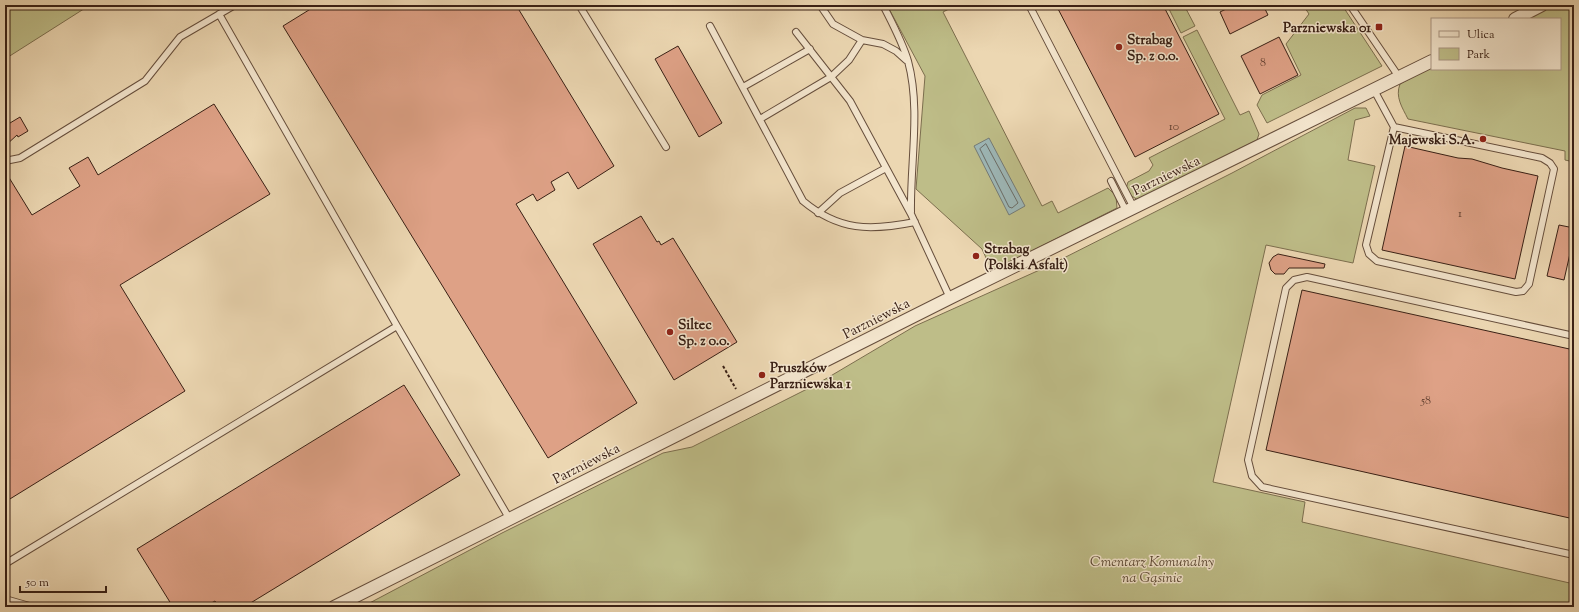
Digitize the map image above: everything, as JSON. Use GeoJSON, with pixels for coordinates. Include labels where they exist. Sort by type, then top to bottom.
{"type":"FeatureCollection","features":[{"type":"Feature","properties":{"kind":"street"},"geometry":{"type":"LineString","coordinates":[[1516,18],[1542,5]]}},
{"type":"Feature","properties":{"kind":"street","name":"Parzniewska"},"geometry":{"type":"LineString","coordinates":[[334,607],[950,298],[1431,62]]}},
{"type":"Feature","properties":{"kind":"lane"},"geometry":{"type":"LineString","coordinates":[[5,160],[20,158],[26,155],[145,81],[180,37],[235,5]]}},
{"type":"Feature","properties":{"kind":"lane"},"geometry":{"type":"LineString","coordinates":[[579,5],[666,147]]}},
{"type":"Feature","properties":{"kind":"lane"},"geometry":{"type":"LineString","coordinates":[[820,5],[833,24],[862,40],[883,44],[896,51],[908,62]]}},
{"type":"Feature","properties":{"kind":"lane"},"geometry":{"type":"LineString","coordinates":[[883,5],[900,38],[908,62],[912,82],[914,125],[911,178],[911,214]]}},
{"type":"Feature","properties":{"kind":"lane"},"geometry":{"type":"LineString","coordinates":[[1029,5],[1130,210]]}},
{"type":"Feature","properties":{"kind":"lane"},"geometry":{"type":"LineString","coordinates":[[1350,5],[1399,78]]}},
{"type":"Feature","properties":{"kind":"lane"},"geometry":{"type":"LineString","coordinates":[[219,14],[396,326],[509,518]]}},
{"type":"Feature","properties":{"kind":"lane"},"geometry":{"type":"LineString","coordinates":[[710,26],[803,200],[818,213],[831,220],[870,229],[887,228],[915,222]]}},
{"type":"Feature","properties":{"kind":"lane"},"geometry":{"type":"LineString","coordinates":[[796,32],[850,101],[911,214],[950,298]]}},
{"type":"Feature","properties":{"kind":"lane"},"geometry":{"type":"LineString","coordinates":[[760,119],[832,77],[849,60],[862,40]]}},
{"type":"Feature","properties":{"kind":"lane"},"geometry":{"type":"LineString","coordinates":[[743,87],[810,49]]}},
{"type":"Feature","properties":{"kind":"lane"},"geometry":{"type":"LineString","coordinates":[[1374,90],[1394,126],[1366,245],[1369,254],[1377,261],[1516,292],[1522,291],[1529,284],[1554,169],[1550,163],[1542,158],[1394,126]]}},
{"type":"Feature","properties":{"kind":"lane"},"geometry":{"type":"LineString","coordinates":[[818,213],[840,193],[886,168]]}},
{"type":"Feature","properties":{"kind":"lane"},"geometry":{"type":"LineString","coordinates":[[1111,181],[1130,210]]}},
{"type":"Feature","properties":{"kind":"lane"},"geometry":{"type":"LineString","coordinates":[[1574,336],[1307,277],[1294,280],[1286,288],[1248,460],[1249,469],[1252,476],[1262,487],[1574,555]]}},
{"type":"Feature","properties":{"kind":"lane"},"geometry":{"type":"LineString","coordinates":[[5,564],[396,326]]}},
{"type":"Feature","properties":{"kind":"lane"},"geometry":{"type":"LineString","coordinates":[[5,599],[33,607]]}},
{"type":"Feature","properties":{"kind":"path"},"geometry":{"type":"LineString","coordinates":[[723,366],[736,389]]}},
{"type":"Feature","properties":{"kind":"green space"},"geometry":{"type":"Polygon","coordinates":[[[5,5],[90,5],[5,59],[5,5]]]}},
{"type":"Feature","properties":{"kind":"green space"},"geometry":{"type":"Polygon","coordinates":[[[887,5],[957,5],[943,12],[1042,206],[1052,201],[1058,213],[1108,188],[1116,196],[1117,208],[992,271],[982,249],[916,189],[925,76],[887,5]]]}},
{"type":"Feature","properties":{"kind":"green space"},"geometry":{"type":"Polygon","coordinates":[[[1167,5],[1184,5],[1195,26],[1181,33],[1167,5]]]}},
{"type":"Feature","properties":{"kind":"green space"},"geometry":{"type":"Polygon","coordinates":[[[1303,5],[1342,5],[1382,66],[1267,123],[1257,105],[1262,95],[1301,75],[1286,44],[1309,14],[1303,5]]]}},
{"type":"Feature","properties":{"kind":"green space"},"geometry":{"type":"Polygon","coordinates":[[[1553,5],[1574,5],[1574,162],[1565,160],[1565,151],[1408,119],[1399,98],[1398,93],[1400,84],[1431,67],[1431,70],[1561,70],[1561,18],[1527,18],[1553,5]]]}},
{"type":"Feature","properties":{"kind":"green space"},"geometry":{"type":"Polygon","coordinates":[[[1197,30],[1240,115],[1249,111],[1259,134],[1257,140],[1138,200],[1125,192],[1128,182],[1149,171],[1153,165],[1149,158],[1225,119],[1183,37],[1197,30]]]}},
{"type":"Feature","properties":{"kind":"green space","name":"Cmentarz Komunalny na Gąsinie"},"geometry":{"type":"Polygon","coordinates":[[[1355,108],[1366,108],[1370,116],[1355,120],[1348,160],[1375,166],[1353,263],[1266,245],[1213,482],[1305,502],[1302,522],[1574,584],[1574,607],[362,607],[502,533],[663,453],[692,447],[817,384],[915,326],[1044,268],[1232,173],[1355,108]]]}},
{"type":"Feature","properties":{"kind":"water"},"geometry":{"type":"Polygon","coordinates":[[[989,138],[1025,206],[1009,215],[974,146],[989,138]]]}},
{"type":"Feature","properties":{"kind":"building"},"geometry":{"type":"Polygon","coordinates":[[[317,5],[516,5],[614,166],[578,189],[568,172],[551,182],[555,190],[537,201],[533,194],[516,204],[637,403],[548,458],[283,26],[317,5]]]}},
{"type":"Feature","properties":{"kind":"building"},"geometry":{"type":"Polygon","coordinates":[[[1056,5],[1163,5],[1219,114],[1135,157],[1056,5]]]}},
{"type":"Feature","properties":{"kind":"building"},"geometry":{"type":"Polygon","coordinates":[[[1234,5],[1263,5],[1268,15],[1230,34],[1220,12],[1234,5]]]}},
{"type":"Feature","properties":{"kind":"building"},"geometry":{"type":"Polygon","coordinates":[[[1279,37],[1298,75],[1260,94],[1241,56],[1279,37]]]}},
{"type":"Feature","properties":{"kind":"building"},"geometry":{"type":"Polygon","coordinates":[[[678,46],[722,123],[699,137],[655,59],[678,46]]]}},
{"type":"Feature","properties":{"kind":"building"},"geometry":{"type":"Polygon","coordinates":[[[214,104],[270,194],[120,285],[185,391],[5,502],[5,171],[32,215],[80,186],[69,168],[88,157],[98,175],[214,104]]]}},
{"type":"Feature","properties":{"kind":"building"},"geometry":{"type":"Polygon","coordinates":[[[20,117],[28,131],[18,137],[17,135],[5,146],[5,126],[20,117]]]}},
{"type":"Feature","properties":{"kind":"building"},"geometry":{"type":"Polygon","coordinates":[[[1405,146],[1458,158],[1472,159],[1502,168],[1538,176],[1515,279],[1382,250],[1405,146]]]}},
{"type":"Feature","properties":{"kind":"building"},"geometry":{"type":"Polygon","coordinates":[[[641,216],[657,242],[659,241],[661,245],[673,238],[737,342],[674,380],[593,244],[641,216]]]}},
{"type":"Feature","properties":{"kind":"building"},"geometry":{"type":"Polygon","coordinates":[[[1559,225],[1574,228],[1574,236],[1564,280],[1547,276],[1559,225]]]}},
{"type":"Feature","properties":{"kind":"building"},"geometry":{"type":"Polygon","coordinates":[[[1278,254],[1325,264],[1324,268],[1289,268],[1284,274],[1275,274],[1271,270],[1269,263],[1273,257],[1278,254]]]}},
{"type":"Feature","properties":{"kind":"building"},"geometry":{"type":"Polygon","coordinates":[[[1302,290],[1574,350],[1574,519],[1266,450],[1302,290]]]}},
{"type":"Feature","properties":{"kind":"building"},"geometry":{"type":"Polygon","coordinates":[[[404,385],[460,475],[244,607],[219,607],[215,601],[204,607],[173,607],[137,549],[404,385]]]}},
{"type":"Feature","properties":{"kind":"place","name":"Parzniewska 01"},"geometry":{"type":"Point","coordinates":[1379,27]}},
{"type":"Feature","properties":{"kind":"place","name":"Strabag Sp. z o.o."},"geometry":{"type":"Point","coordinates":[1119,47]}},
{"type":"Feature","properties":{"kind":"place","name":"Majewski S.A."},"geometry":{"type":"Point","coordinates":[1483,139]}},
{"type":"Feature","properties":{"kind":"place","name":"Strabag (Polski Asfalt)"},"geometry":{"type":"Point","coordinates":[976,256]}},
{"type":"Feature","properties":{"kind":"place","name":"Siltec Sp. z o.o."},"geometry":{"type":"Point","coordinates":[670,332]}},
{"type":"Feature","properties":{"kind":"place","name":"Pruszków Parzniewska 1"},"geometry":{"type":"Point","coordinates":[762,375]}}]}
